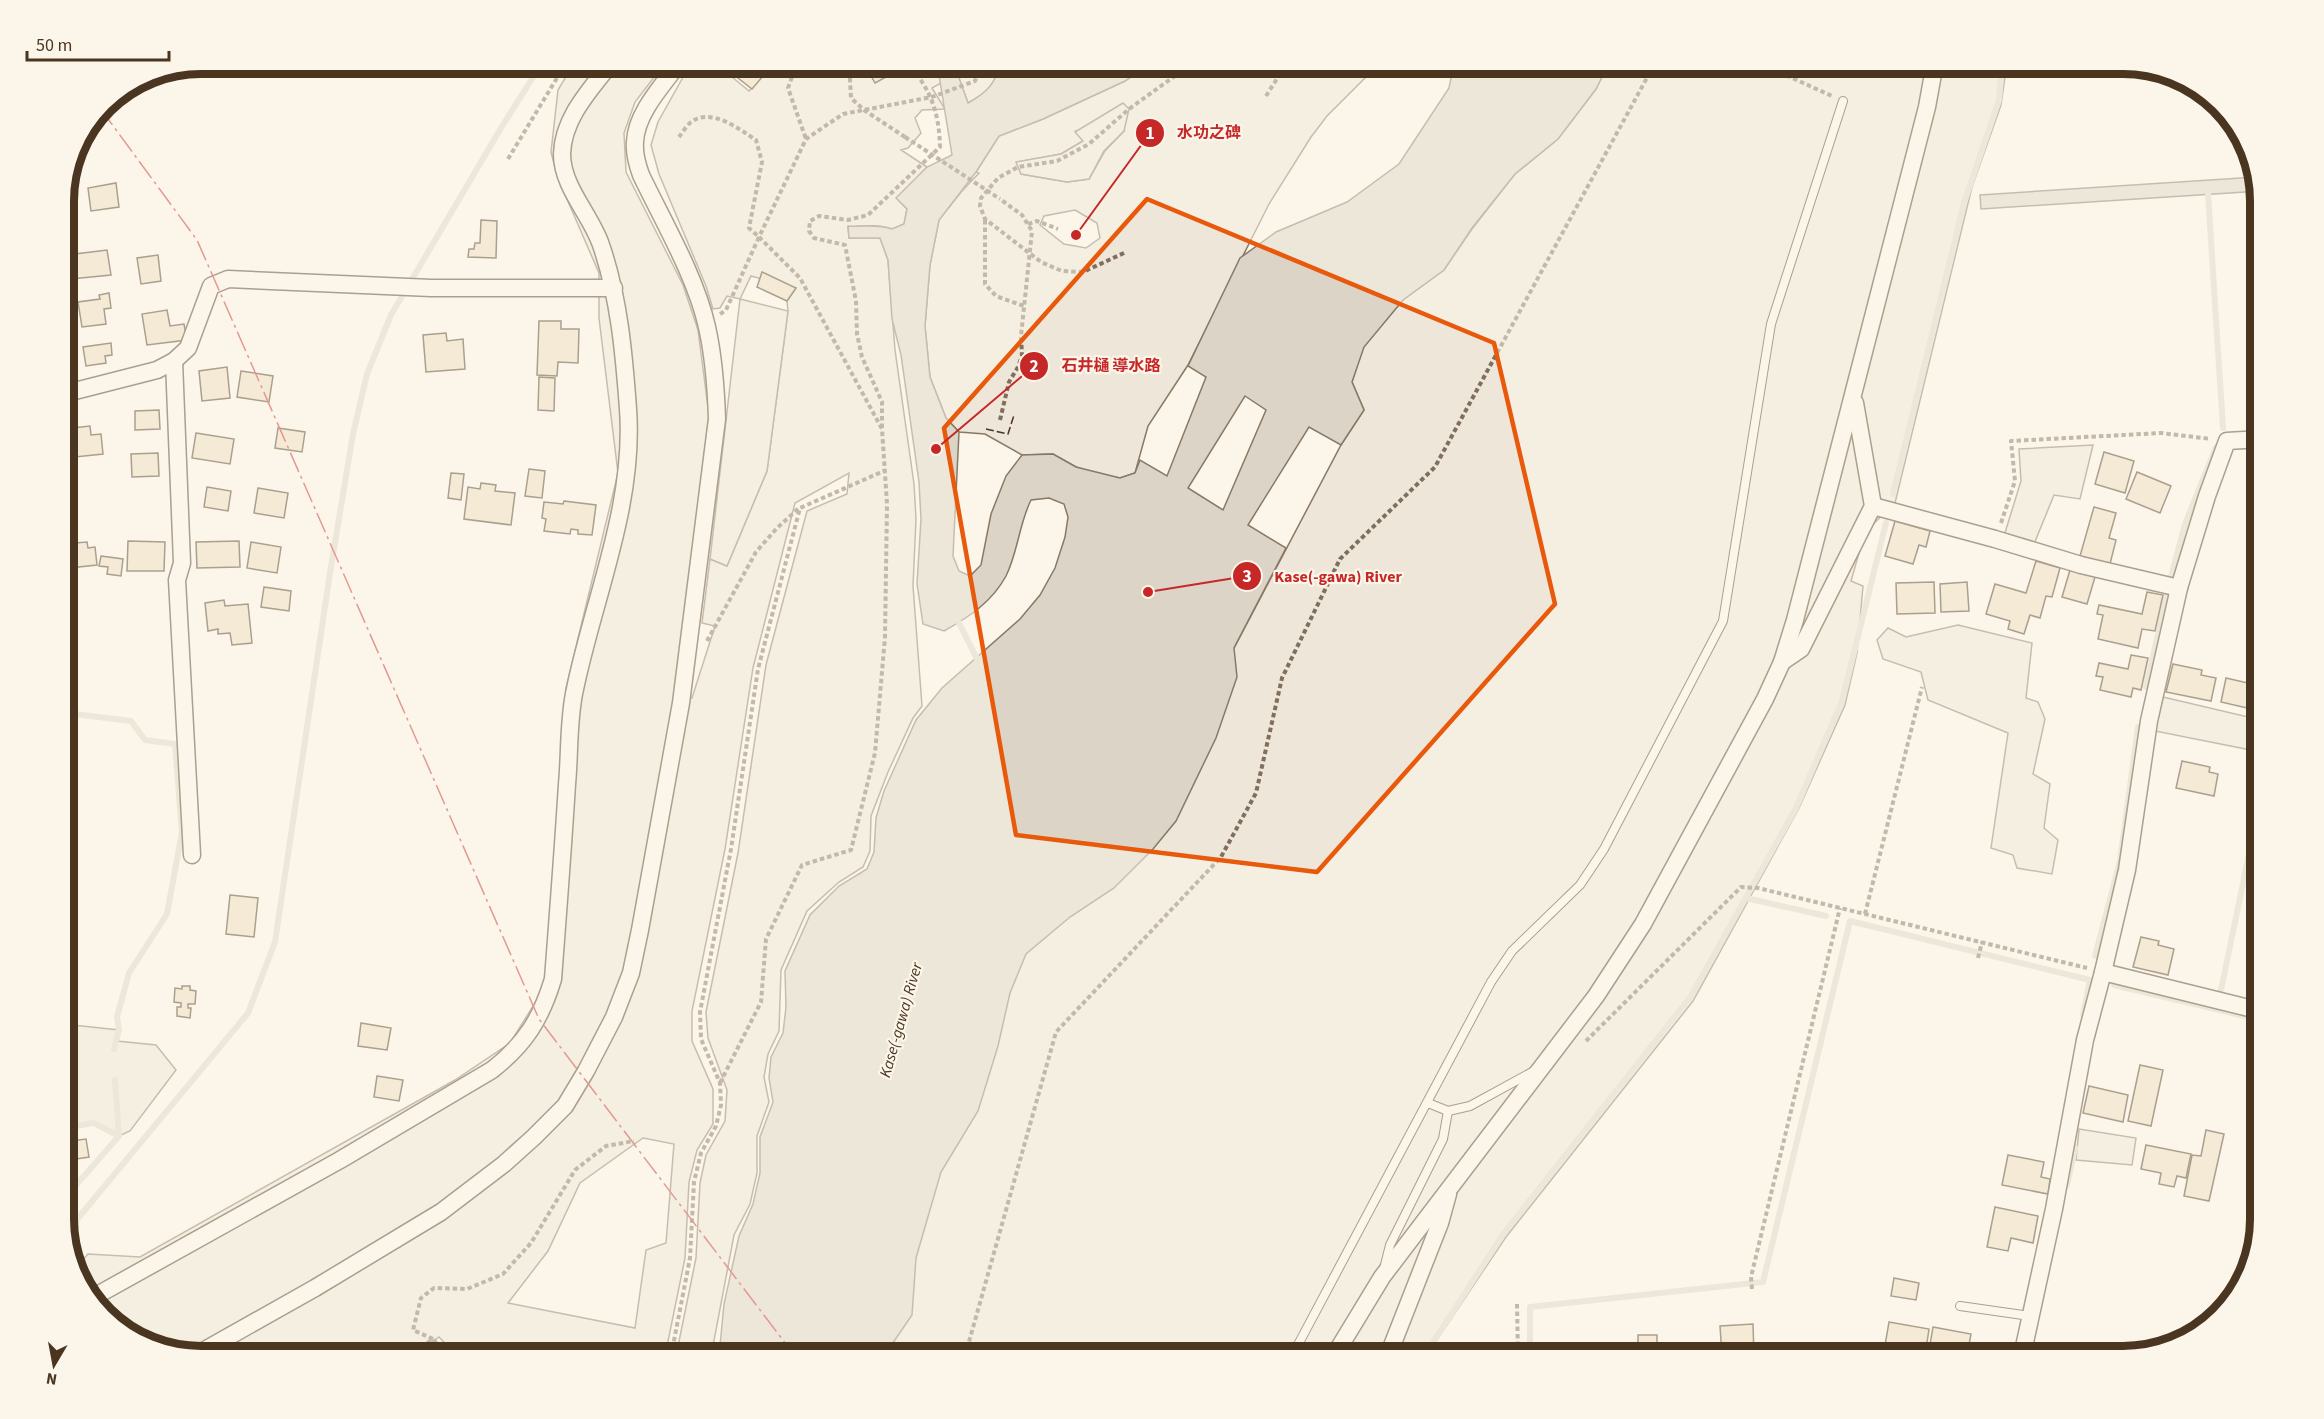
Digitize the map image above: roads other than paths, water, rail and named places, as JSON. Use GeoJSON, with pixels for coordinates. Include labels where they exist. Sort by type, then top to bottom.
{"type":"FeatureCollection","features":[{"type":"Feature","properties":{"kind":"street"},"geometry":{"type":"LineString","coordinates":[[99,1294],[330,1166],[492,1070],[510,1056],[538,1021],[553,979],[574,691],[611,555],[624,484],[628,412],[614,288],[600,242],[567,179],[562,155],[566,131],[576,110],[603,74]]}},
{"type":"Feature","properties":{"kind":"street"},"geometry":{"type":"LineString","coordinates":[[212,1346],[315,1288],[441,1212],[504,1164],[565,1106],[614,1017],[631,973],[681,703],[717,419],[715,373],[707,325],[692,281],[640,175],[635,156],[634,139],[643,115],[671,74]]}},
{"type":"Feature","properties":{"kind":"street"},"geometry":{"type":"LineString","coordinates":[[1340,1346],[1382,1277],[1596,996],[1643,924],[1765,699],[1782,662],[1796,620],[1927,106],[1933,74]]}},
{"type":"Feature","properties":{"kind":"street"},"geometry":{"type":"LineString","coordinates":[[74,391],[157,370],[174,361],[188,348],[211,286],[228,279],[431,288],[614,288]]}},
{"type":"Feature","properties":{"kind":"street"},"geometry":{"type":"LineString","coordinates":[[174,361],[182,563],[177,580],[192,855]]}},
{"type":"Feature","properties":{"kind":"street"},"geometry":{"type":"LineString","coordinates":[[1782,662],[1801,649],[1873,506],[1854,397]]}},
{"type":"Feature","properties":{"kind":"street"},"geometry":{"type":"LineString","coordinates":[[2024,1346],[2054,1209],[2085,1040],[2127,870],[2149,721],[2179,588],[2207,496],[2227,441],[2250,440]]}},
{"type":"Feature","properties":{"kind":"street"},"geometry":{"type":"LineString","coordinates":[[1873,506],[1995,539],[2082,566],[2179,588]]}},
{"type":"Feature","properties":{"kind":"street"},"geometry":{"type":"LineString","coordinates":[[2103,972],[2250,1008]]}},
{"type":"Feature","properties":{"kind":"street"},"geometry":{"type":"LineString","coordinates":[[1392,1346],[1440,1223],[1451,1186]]}},
{"type":"Feature","properties":{"kind":"lane"},"geometry":{"type":"LineString","coordinates":[[1297,1346],[1491,982],[1512,951],[1580,885],[1604,849],[1723,621],[1771,324],[1842,101]]}},
{"type":"Feature","properties":{"kind":"lane"},"geometry":{"type":"LineString","coordinates":[[1428,1103],[1448,1111],[1470,1106],[1543,1066]]}},
{"type":"Feature","properties":{"kind":"lane"},"geometry":{"type":"LineString","coordinates":[[1382,1277],[1390,1245],[1443,1139],[1448,1111]]}},
{"type":"Feature","properties":{"kind":"lane"},"geometry":{"type":"LineString","coordinates":[[1960,1306],[2030,1316]]}},
{"type":"Feature","properties":{"kind":"water"},"geometry":{"type":"Polygon","coordinates":[[[939,74],[960,74],[968,103],[990,87],[997,74],[1135,74],[1125,81],[1043,119],[999,136],[976,172],[939,220],[930,265],[925,326],[930,377],[946,418],[959,432],[953,556],[959,571],[970,576],[981,565],[991,514],[1006,476],[1022,455],[1053,454],[1076,467],[1120,478],[1135,473],[1140,460],[1167,476],[1206,377],[1188,366],[1240,258],[1276,232],[1347,202],[1399,164],[1449,88],[1452,74],[1604,74],[1596,89],[1558,139],[1515,174],[1472,228],[1444,270],[1403,300],[1364,347],[1352,382],[1364,410],[1341,445],[1309,427],[1248,525],[1286,548],[1234,648],[1237,677],[1216,738],[1176,821],[1153,849],[1114,888],[1070,917],[1026,954],[1010,993],[998,1046],[978,1111],[941,1172],[916,1258],[912,1315],[891,1346],[720,1346],[724,1304],[739,1236],[753,1204],[760,1173],[760,1137],[773,1102],[769,1078],[771,1057],[783,1033],[786,1007],[785,971],[810,915],[839,886],[867,869],[874,852],[876,818],[884,791],[916,720],[942,688],[1020,619],[1040,595],[1055,568],[1065,537],[1068,517],[1064,504],[1049,498],[1031,500],[1010,567],[994,594],[971,614],[944,631],[923,624],[917,584],[921,519],[919,482],[901,355],[892,319],[888,260],[880,238],[849,238],[848,226],[876,226],[892,229],[904,224],[907,209],[896,198],[927,167],[952,155],[939,74]],[[1245,396],[1188,488],[1223,510],[1266,410],[1245,396]]]}},
{"type":"Feature","properties":{"kind":"water"},"geometry":{"type":"Polygon","coordinates":[[[2248,178],[2250,192],[1981,209],[1980,195],[2248,178]]]}},
{"type":"Feature","properties":{"kind":"waterway"},"geometry":{"type":"LineString","coordinates":[[74,1223],[248,1013],[275,942],[330,573],[353,434],[367,374],[391,315],[535,74]]}},
{"type":"Feature","properties":{"kind":"waterway"},"geometry":{"type":"LineString","coordinates":[[1893,494],[1964,203],[1999,100],[2001,74]]}},
{"type":"Feature","properties":{"kind":"waterway"},"geometry":{"type":"LineString","coordinates":[[2208,194],[2223,428]]}},
{"type":"Feature","properties":{"kind":"waterway"},"geometry":{"type":"LineString","coordinates":[[2171,577],[2185,524],[2216,447]]}},
{"type":"Feature","properties":{"kind":"waterway"},"geometry":{"type":"LineString","coordinates":[[1431,1346],[1504,1233],[1691,996],[1796,808],[1842,701],[1886,523]]}},
{"type":"Feature","properties":{"kind":"waterway"},"geometry":{"type":"LineString","coordinates":[[2146,687],[2167,595]]}},
{"type":"Feature","properties":{"kind":"waterway"},"geometry":{"type":"LineString","coordinates":[[955,615],[980,665]]}},
{"type":"Feature","properties":{"kind":"waterway"},"geometry":{"type":"LineString","coordinates":[[74,714],[131,721],[145,740],[175,744],[182,832],[167,914],[129,973],[117,1017],[119,1030],[114,1049]]}},
{"type":"Feature","properties":{"kind":"waterway"},"geometry":{"type":"LineString","coordinates":[[2095,956],[2120,861],[2138,727]]}},
{"type":"Feature","properties":{"kind":"waterway"},"geometry":{"type":"LineString","coordinates":[[2221,990],[2250,849]]}},
{"type":"Feature","properties":{"kind":"waterway"},"geometry":{"type":"LineString","coordinates":[[1746,898],[1826,916]]}},
{"type":"Feature","properties":{"kind":"waterway"},"geometry":{"type":"LineString","coordinates":[[1530,1346],[1530,1307],[1763,1282],[1850,921],[2090,980],[2083,1015]]}},
{"type":"Feature","properties":{"kind":"waterway"},"geometry":{"type":"LineString","coordinates":[[2114,985],[2250,1017]]}},
{"type":"Feature","properties":{"kind":"waterway"},"geometry":{"type":"LineString","coordinates":[[74,1187],[119,1136],[115,1080]]}},
{"type":"Feature","properties":{"kind":"waterway"},"geometry":{"type":"LineString","coordinates":[[74,1126],[94,1123],[119,1136]]}},
{"type":"Feature","properties":{"kind":"waterway"},"geometry":{"type":"LineString","coordinates":[[2067,1185],[2075,1148]]}},
{"type":"Feature","properties":{"kind":"place","name":"水功之碑"},"geometry":{"type":"Point","coordinates":[1076,235]}},
{"type":"Feature","properties":{"kind":"place","name":"石井樋 導水路"},"geometry":{"type":"Point","coordinates":[936,449]}},
{"type":"Feature","properties":{"kind":"place","name":"Kase(-gawa) River"},"geometry":{"type":"Point","coordinates":[1148,592]}}]}
